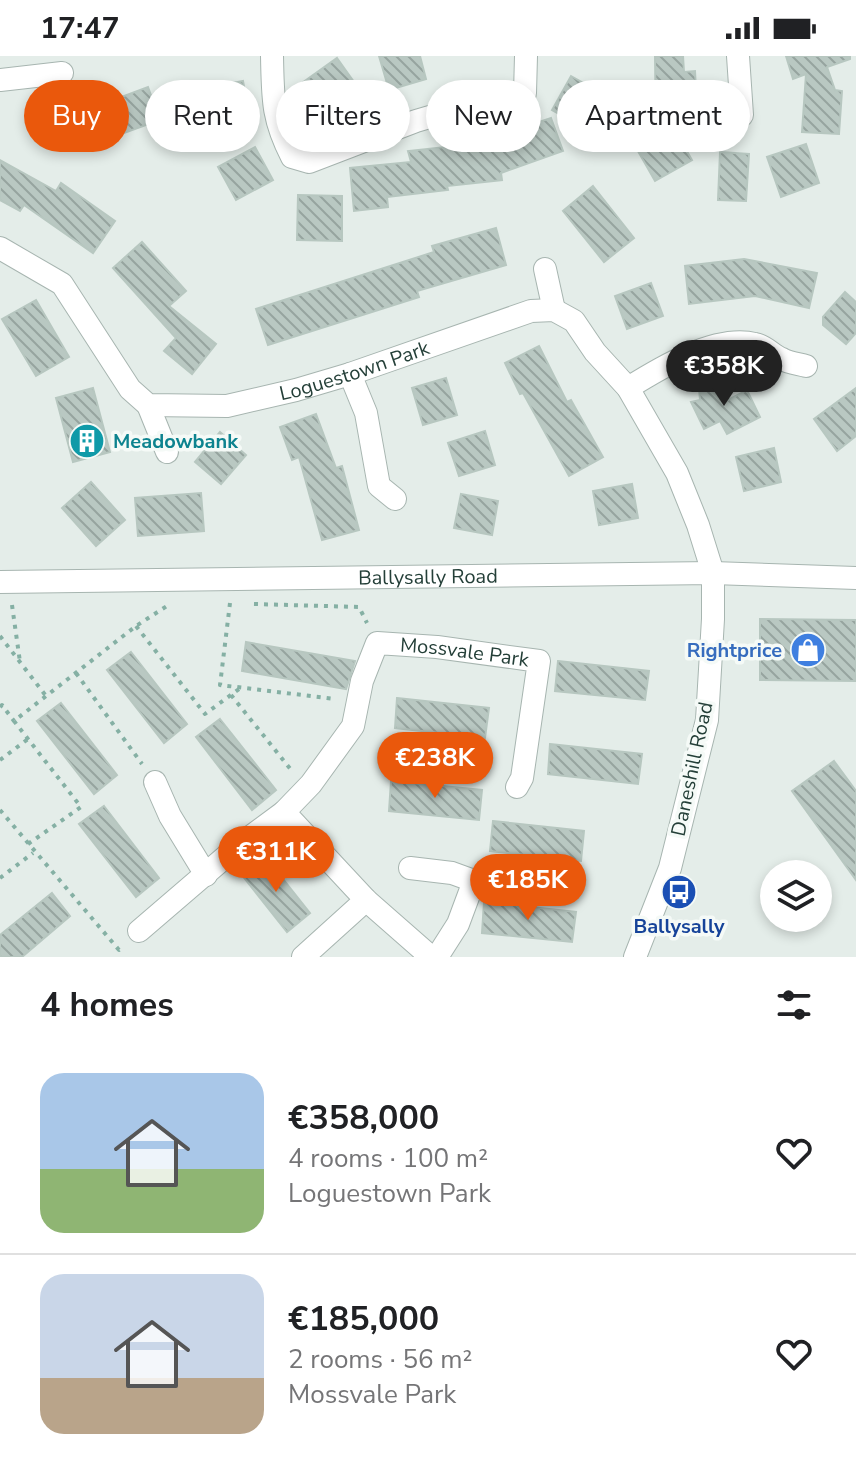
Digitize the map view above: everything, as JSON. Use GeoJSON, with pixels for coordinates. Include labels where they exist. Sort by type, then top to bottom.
{"type":"FeatureCollection","features":[{"type":"Feature","properties":{"kind":"street"},"geometry":{"type":"LineString","coordinates":[[272,56],[273,103],[278,129],[292,157],[309,162],[416,121],[467,106],[500,105],[525,93],[526,56]]}},
{"type":"Feature","properties":{"kind":"street"},"geometry":{"type":"LineString","coordinates":[[738,56],[740,80]]}},
{"type":"Feature","properties":{"kind":"street"},"geometry":{"type":"LineString","coordinates":[[0,80],[62,73]]}},
{"type":"Feature","properties":{"kind":"street"},"geometry":{"type":"LineString","coordinates":[[0,248],[62,284],[130,389],[148,405],[167,452]]}},
{"type":"Feature","properties":{"kind":"street"},"geometry":{"type":"LineString","coordinates":[[545,269],[554,310],[574,321],[595,352],[628,388],[677,473],[713,573]]}},
{"type":"Feature","properties":{"kind":"street","name":"Loguestown Park"},"geometry":{"type":"LineString","coordinates":[[148,405],[227,406],[350,374],[531,311],[554,310]]}},
{"type":"Feature","properties":{"kind":"street"},"geometry":{"type":"LineString","coordinates":[[628,388],[655,371],[700,350],[738,342],[754,343],[782,359],[806,366]]}},
{"type":"Feature","properties":{"kind":"street"},"geometry":{"type":"LineString","coordinates":[[350,374],[366,413],[379,486],[395,499]]}},
{"type":"Feature","properties":{"kind":"street","name":"Ballysally Road"},"geometry":{"type":"LineString","coordinates":[[4,582],[713,573],[856,578]]}},
{"type":"Feature","properties":{"kind":"street","name":"Daneshill Road"},"geometry":{"type":"LineString","coordinates":[[635,957],[670,868],[707,720],[713,573]]}},
{"type":"Feature","properties":{"kind":"street","name":"Mossvale Park"},"geometry":{"type":"LineString","coordinates":[[139,931],[238,846],[284,812],[306,789],[353,726],[362,681],[377,643],[437,647],[539,661],[522,778],[517,787]]}},
{"type":"Feature","properties":{"kind":"street"},"geometry":{"type":"LineString","coordinates":[[155,782],[170,816],[206,875]]}},
{"type":"Feature","properties":{"kind":"street"},"geometry":{"type":"LineString","coordinates":[[284,812],[366,900],[431,957]]}},
{"type":"Feature","properties":{"kind":"street"},"geometry":{"type":"LineString","coordinates":[[410,868],[452,873],[474,881],[458,924],[437,957]]}},
{"type":"Feature","properties":{"kind":"street"},"geometry":{"type":"LineString","coordinates":[[303,957],[366,900]]}},
{"type":"Feature","properties":{"kind":"path"},"geometry":{"type":"LineString","coordinates":[[4,582],[20,662]]}},
{"type":"Feature","properties":{"kind":"path"},"geometry":{"type":"LineString","coordinates":[[14,721],[136,626],[174,601]]}},
{"type":"Feature","properties":{"kind":"path"},"geometry":{"type":"LineString","coordinates":[[357,702],[220,685],[230,603],[359,607],[377,643]]}},
{"type":"Feature","properties":{"kind":"path"},"geometry":{"type":"LineString","coordinates":[[136,626],[205,714],[241,687]]}},
{"type":"Feature","properties":{"kind":"path"},"geometry":{"type":"LineString","coordinates":[[0,636],[46,696]]}},
{"type":"Feature","properties":{"kind":"path"},"geometry":{"type":"LineString","coordinates":[[76,673],[155,782]]}},
{"type":"Feature","properties":{"kind":"path"},"geometry":{"type":"LineString","coordinates":[[231,695],[306,789]]}},
{"type":"Feature","properties":{"kind":"path"},"geometry":{"type":"LineString","coordinates":[[0,707],[2,705],[81,807],[28,844]]}},
{"type":"Feature","properties":{"kind":"path"},"geometry":{"type":"LineString","coordinates":[[0,760],[28,739]]}},
{"type":"Feature","properties":{"kind":"path"},"geometry":{"type":"LineString","coordinates":[[0,810],[119,950],[139,931]]}},
{"type":"Feature","properties":{"kind":"path"},"geometry":{"type":"LineString","coordinates":[[0,878],[34,853]]}},
{"type":"Feature","properties":{"kind":"building"},"geometry":{"type":"Polygon","coordinates":[[[379,56],[420,56],[426,79],[410,84],[410,80],[386,80],[379,56]]]}},
{"type":"Feature","properties":{"kind":"building"},"geometry":{"type":"Polygon","coordinates":[[[655,56],[683,56],[684,72],[695,71],[695,80],[655,80],[655,56]]]}},
{"type":"Feature","properties":{"kind":"building"},"geometry":{"type":"Polygon","coordinates":[[[786,56],[850,56],[850,59],[827,67],[835,90],[842,91],[839,134],[802,132],[806,74],[793,79],[786,56]]]}},
{"type":"Feature","properties":{"kind":"building"},"geometry":{"type":"Polygon","coordinates":[[[337,58],[353,80],[306,80],[337,58]]]}},
{"type":"Feature","properties":{"kind":"building"},"geometry":{"type":"Polygon","coordinates":[[[145,88],[145,125],[129,131],[129,94],[145,88]]]}},
{"type":"Feature","properties":{"kind":"building"},"geometry":{"type":"Polygon","coordinates":[[[551,118],[557,134],[557,152],[560,152],[501,173],[502,180],[387,197],[388,207],[354,211],[350,168],[411,162],[408,152],[426,149],[426,152],[541,152],[541,121],[551,118]]]}},
{"type":"Feature","properties":{"kind":"building"},"geometry":{"type":"Polygon","coordinates":[[[806,144],[819,183],[781,197],[767,157],[806,144]]]}},
{"type":"Feature","properties":{"kind":"building"},"geometry":{"type":"Polygon","coordinates":[[[246,152],[258,152],[273,180],[236,200],[218,167],[246,152]]]}},
{"type":"Feature","properties":{"kind":"building"},"geometry":{"type":"Polygon","coordinates":[[[639,152],[687,152],[692,160],[655,181],[639,152]]]}},
{"type":"Feature","properties":{"kind":"building"},"geometry":{"type":"Polygon","coordinates":[[[720,152],[749,154],[746,201],[718,200],[720,152]]]}},
{"type":"Feature","properties":{"kind":"building"},"geometry":{"type":"Polygon","coordinates":[[[0,160],[56,191],[61,183],[115,221],[93,253],[24,205],[20,211],[0,200],[0,160]]]}},
{"type":"Feature","properties":{"kind":"building"},"geometry":{"type":"Polygon","coordinates":[[[593,186],[634,238],[604,262],[563,211],[593,186]]]}},
{"type":"Feature","properties":{"kind":"building"},"geometry":{"type":"Polygon","coordinates":[[[298,195],[342,196],[342,241],[297,240],[298,195]]]}},
{"type":"Feature","properties":{"kind":"building"},"geometry":{"type":"Polygon","coordinates":[[[496,228],[506,265],[417,291],[419,297],[268,345],[256,309],[434,252],[432,246],[496,228]]]}},
{"type":"Feature","properties":{"kind":"building"},"geometry":{"type":"Polygon","coordinates":[[[142,242],[186,291],[169,306],[216,344],[192,374],[164,351],[176,338],[113,268],[142,242]]]}},
{"type":"Feature","properties":{"kind":"building"},"geometry":{"type":"Polygon","coordinates":[[[744,259],[817,273],[809,308],[755,296],[689,304],[685,266],[744,259]]]}},
{"type":"Feature","properties":{"kind":"building"},"geometry":{"type":"Polygon","coordinates":[[[651,283],[663,316],[627,329],[615,296],[651,283]]]}},
{"type":"Feature","properties":{"kind":"building"},"geometry":{"type":"Polygon","coordinates":[[[845,292],[856,302],[856,333],[846,344],[823,325],[823,317],[845,292]]]}},
{"type":"Feature","properties":{"kind":"building"},"geometry":{"type":"Polygon","coordinates":[[[36,300],[69,357],[36,376],[2,319],[36,300]]]}},
{"type":"Feature","properties":{"kind":"building"},"geometry":{"type":"Polygon","coordinates":[[[539,346],[567,402],[571,400],[603,457],[569,476],[505,363],[539,346]]]}},
{"type":"Feature","properties":{"kind":"building"},"geometry":{"type":"Polygon","coordinates":[[[446,378],[457,415],[423,425],[412,388],[446,378]]]}},
{"type":"Feature","properties":{"kind":"building"},"geometry":{"type":"Polygon","coordinates":[[[718,379],[728,400],[747,390],[760,417],[727,434],[720,421],[704,429],[691,402],[700,400],[699,388],[718,379]]]}},
{"type":"Feature","properties":{"kind":"building"},"geometry":{"type":"Polygon","coordinates":[[[93,388],[110,452],[73,462],[56,398],[93,388]]]}},
{"type":"Feature","properties":{"kind":"building"},"geometry":{"type":"Polygon","coordinates":[[[856,388],[856,436],[837,451],[814,419],[856,388]]]}},
{"type":"Feature","properties":{"kind":"building"},"geometry":{"type":"Polygon","coordinates":[[[316,414],[336,468],[342,466],[359,530],[322,540],[299,457],[292,460],[280,427],[316,414]]]}},
{"type":"Feature","properties":{"kind":"building"},"geometry":{"type":"Polygon","coordinates":[[[485,431],[495,465],[459,476],[448,443],[485,431]]]}},
{"type":"Feature","properties":{"kind":"building"},"geometry":{"type":"Polygon","coordinates":[[[220,432],[246,455],[221,484],[195,462],[220,432]]]}},
{"type":"Feature","properties":{"kind":"building"},"geometry":{"type":"Polygon","coordinates":[[[774,448],[781,482],[744,491],[736,457],[774,448]]]}},
{"type":"Feature","properties":{"kind":"building"},"geometry":{"type":"Polygon","coordinates":[[[91,482],[125,520],[96,546],[62,508],[91,482]]]}},
{"type":"Feature","properties":{"kind":"building"},"geometry":{"type":"Polygon","coordinates":[[[632,484],[638,518],[599,525],[593,491],[632,484]]]}},
{"type":"Feature","properties":{"kind":"building"},"geometry":{"type":"Polygon","coordinates":[[[201,493],[204,531],[138,536],[135,498],[201,493]]]}},
{"type":"Feature","properties":{"kind":"building"},"geometry":{"type":"Polygon","coordinates":[[[461,494],[498,501],[492,535],[454,528],[461,494]]]}},
{"type":"Feature","properties":{"kind":"building","name":"Rightprice"},"geometry":{"type":"Polygon","coordinates":[[[760,619],[856,620],[856,681],[760,680],[760,619]]]}},
{"type":"Feature","properties":{"kind":"building"},"geometry":{"type":"Polygon","coordinates":[[[246,642],[355,661],[346,689],[242,671],[246,642]]]}},
{"type":"Feature","properties":{"kind":"building"},"geometry":{"type":"Polygon","coordinates":[[[131,652],[187,724],[164,743],[107,670],[131,652]]]}},
{"type":"Feature","properties":{"kind":"building"},"geometry":{"type":"Polygon","coordinates":[[[558,661],[649,671],[645,700],[555,691],[558,661]]]}},
{"type":"Feature","properties":{"kind":"building"},"geometry":{"type":"Polygon","coordinates":[[[397,698],[489,708],[485,738],[395,728],[397,698]]]}},
{"type":"Feature","properties":{"kind":"building"},"geometry":{"type":"Polygon","coordinates":[[[61,703],[117,775],[94,794],[37,721],[61,703]]]}},
{"type":"Feature","properties":{"kind":"building"},"geometry":{"type":"Polygon","coordinates":[[[220,719],[276,790],[252,810],[196,737],[220,719]]]}},
{"type":"Feature","properties":{"kind":"building"},"geometry":{"type":"Polygon","coordinates":[[[550,744],[642,754],[638,784],[548,774],[550,744]]]}},
{"type":"Feature","properties":{"kind":"building"},"geometry":{"type":"Polygon","coordinates":[[[834,761],[856,791],[856,880],[792,791],[834,761]]]}},
{"type":"Feature","properties":{"kind":"building"},"geometry":{"type":"Polygon","coordinates":[[[391,781],[482,790],[479,820],[389,811],[391,781]]]}},
{"type":"Feature","properties":{"kind":"building"},"geometry":{"type":"Polygon","coordinates":[[[104,806],[159,878],[136,897],[79,824],[104,806]]]}},
{"type":"Feature","properties":{"kind":"building"},"geometry":{"type":"Polygon","coordinates":[[[493,821],[584,831],[581,861],[490,851],[493,821]]]}},
{"type":"Feature","properties":{"kind":"building"},"geometry":{"type":"Polygon","coordinates":[[[264,855],[310,913],[287,932],[241,874],[264,855]]]}},
{"type":"Feature","properties":{"kind":"building"},"geometry":{"type":"Polygon","coordinates":[[[52,893],[70,916],[22,957],[0,957],[0,935],[52,893]]]}},
{"type":"Feature","properties":{"kind":"building"},"geometry":{"type":"Polygon","coordinates":[[[484,902],[576,912],[572,942],[482,933],[484,902]]]}},
{"type":"Feature","properties":{"kind":"place","name":"Meadowbank"},"geometry":{"type":"Point","coordinates":[87,441]}},
{"type":"Feature","properties":{"kind":"place","name":"Rightprice"},"geometry":{"type":"Point","coordinates":[808,650]}},
{"type":"Feature","properties":{"kind":"place","name":"Ballysally"},"geometry":{"type":"Point","coordinates":[679,892]}}]}
